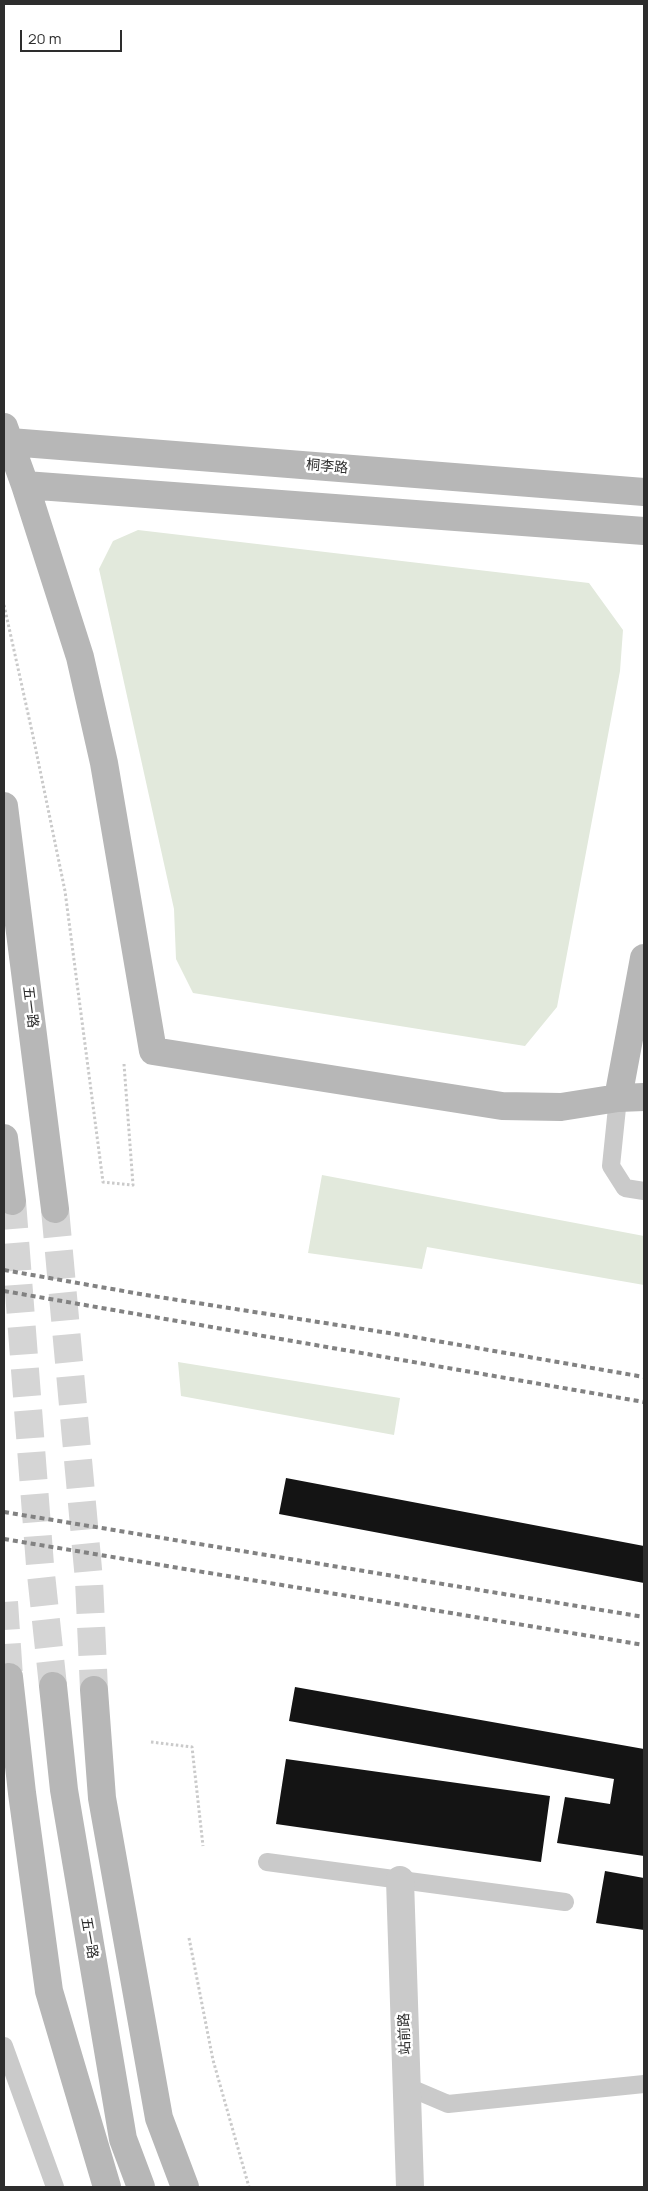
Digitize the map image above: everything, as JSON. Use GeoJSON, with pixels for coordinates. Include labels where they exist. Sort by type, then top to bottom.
{"type":"FeatureCollection","features":[{"type":"Feature","properties":{"kind":"street"},"geometry":{"type":"LineString","coordinates":[[7,434],[82,666],[104,763],[153,1051],[502,1106],[562,1107],[631,1098],[644,958]]}},
{"type":"Feature","properties":{"kind":"street","name":"桐李路"},"geometry":{"type":"LineString","coordinates":[[7,434],[644,492]]}},
{"type":"Feature","properties":{"kind":"street"},"geometry":{"type":"LineString","coordinates":[[25,485],[644,531]]}},
{"type":"Feature","properties":{"kind":"street","name":"五一路"},"geometry":{"type":"LineString","coordinates":[[4,806],[55,1209]]}},
{"type":"Feature","properties":{"kind":"street"},"geometry":{"type":"LineString","coordinates":[[4,1138],[12,1201]]}},
{"type":"Feature","properties":{"kind":"street"},"geometry":{"type":"LineString","coordinates":[[9,1677],[22,1793],[50,1991],[107,2187]]}},
{"type":"Feature","properties":{"kind":"street","name":"五一路"},"geometry":{"type":"LineString","coordinates":[[53,1686],[64,1790],[122,2129],[141,2187]]}},
{"type":"Feature","properties":{"kind":"street"},"geometry":{"type":"LineString","coordinates":[[94,1690],[102,1798],[159,2118],[184,2187]]}},
{"type":"Feature","properties":{"kind":"street","name":"站前路"},"geometry":{"type":"LineString","coordinates":[[400,1880],[410,2187]]}},
{"type":"Feature","properties":{"kind":"lane"},"geometry":{"type":"LineString","coordinates":[[631,1098],[612,1166],[625,1188],[644,1191]]}},
{"type":"Feature","properties":{"kind":"lane"},"geometry":{"type":"LineString","coordinates":[[267,1862],[566,1902]]}},
{"type":"Feature","properties":{"kind":"lane"},"geometry":{"type":"LineString","coordinates":[[4,2046],[55,2187]]}},
{"type":"Feature","properties":{"kind":"lane"},"geometry":{"type":"LineString","coordinates":[[408,2087],[448,2104],[644,2084]]}},
{"type":"Feature","properties":{"kind":"path"},"geometry":{"type":"LineString","coordinates":[[4,605],[64,891],[103,1182],[133,1185],[123,1049],[153,1051]]}},
{"type":"Feature","properties":{"kind":"path"},"geometry":{"type":"LineString","coordinates":[[151,1742],[192,1747],[203,1846]]}},
{"type":"Feature","properties":{"kind":"path"},"geometry":{"type":"LineString","coordinates":[[189,1938],[213,2060],[249,2187]]}},
{"type":"Feature","properties":{"kind":"shaded area"},"geometry":{"type":"Polygon","coordinates":[[[138,530],[589,583],[623,630],[620,671],[557,1007],[525,1046],[193,993],[176,959],[174,909],[99,569],[113,541],[138,530]]]}},
{"type":"Feature","properties":{"kind":"shaded area"},"geometry":{"type":"Polygon","coordinates":[[[322,1175],[644,1236],[644,1285],[427,1247],[422,1269],[308,1253],[322,1175]]]}},
{"type":"Feature","properties":{"kind":"shaded area"},"geometry":{"type":"Polygon","coordinates":[[[178,1362],[400,1398],[394,1435],[181,1396],[178,1362]]]}},
{"type":"Feature","properties":{"kind":"building"},"geometry":{"type":"Polygon","coordinates":[[[286,1478],[644,1546],[644,1583],[279,1514],[286,1478]]]}},
{"type":"Feature","properties":{"kind":"building"},"geometry":{"type":"Polygon","coordinates":[[[295,1687],[644,1749],[644,1856],[557,1843],[565,1797],[610,1804],[614,1779],[289,1721],[295,1687]]]}},
{"type":"Feature","properties":{"kind":"building"},"geometry":{"type":"Polygon","coordinates":[[[286,1759],[550,1796],[541,1862],[276,1824],[286,1759]]]}},
{"type":"Feature","properties":{"kind":"building"},"geometry":{"type":"Polygon","coordinates":[[[605,1871],[644,1878],[644,1930],[596,1923],[605,1871]]]}},
{"type":"Feature","properties":{"kind":"tunnel"},"geometry":{"type":"LineString","coordinates":[[12,1201],[40,1565],[53,1686]]}},
{"type":"Feature","properties":{"kind":"tunnel"},"geometry":{"type":"LineString","coordinates":[[55,1209],[89,1580],[94,1690]]}},
{"type":"Feature","properties":{"kind":"tunnel"},"geometry":{"type":"LineString","coordinates":[[4,1602],[9,1677]]}},
{"type":"Feature","properties":{"kind":"railway"},"geometry":{"type":"LineString","coordinates":[[4,1270],[146,1295],[408,1336],[644,1377]]}},
{"type":"Feature","properties":{"kind":"railway"},"geometry":{"type":"LineString","coordinates":[[4,1291],[644,1402]]}},
{"type":"Feature","properties":{"kind":"railway"},"geometry":{"type":"LineString","coordinates":[[4,1512],[644,1617]]}},
{"type":"Feature","properties":{"kind":"railway"},"geometry":{"type":"LineString","coordinates":[[4,1539],[644,1645]]}}]}
